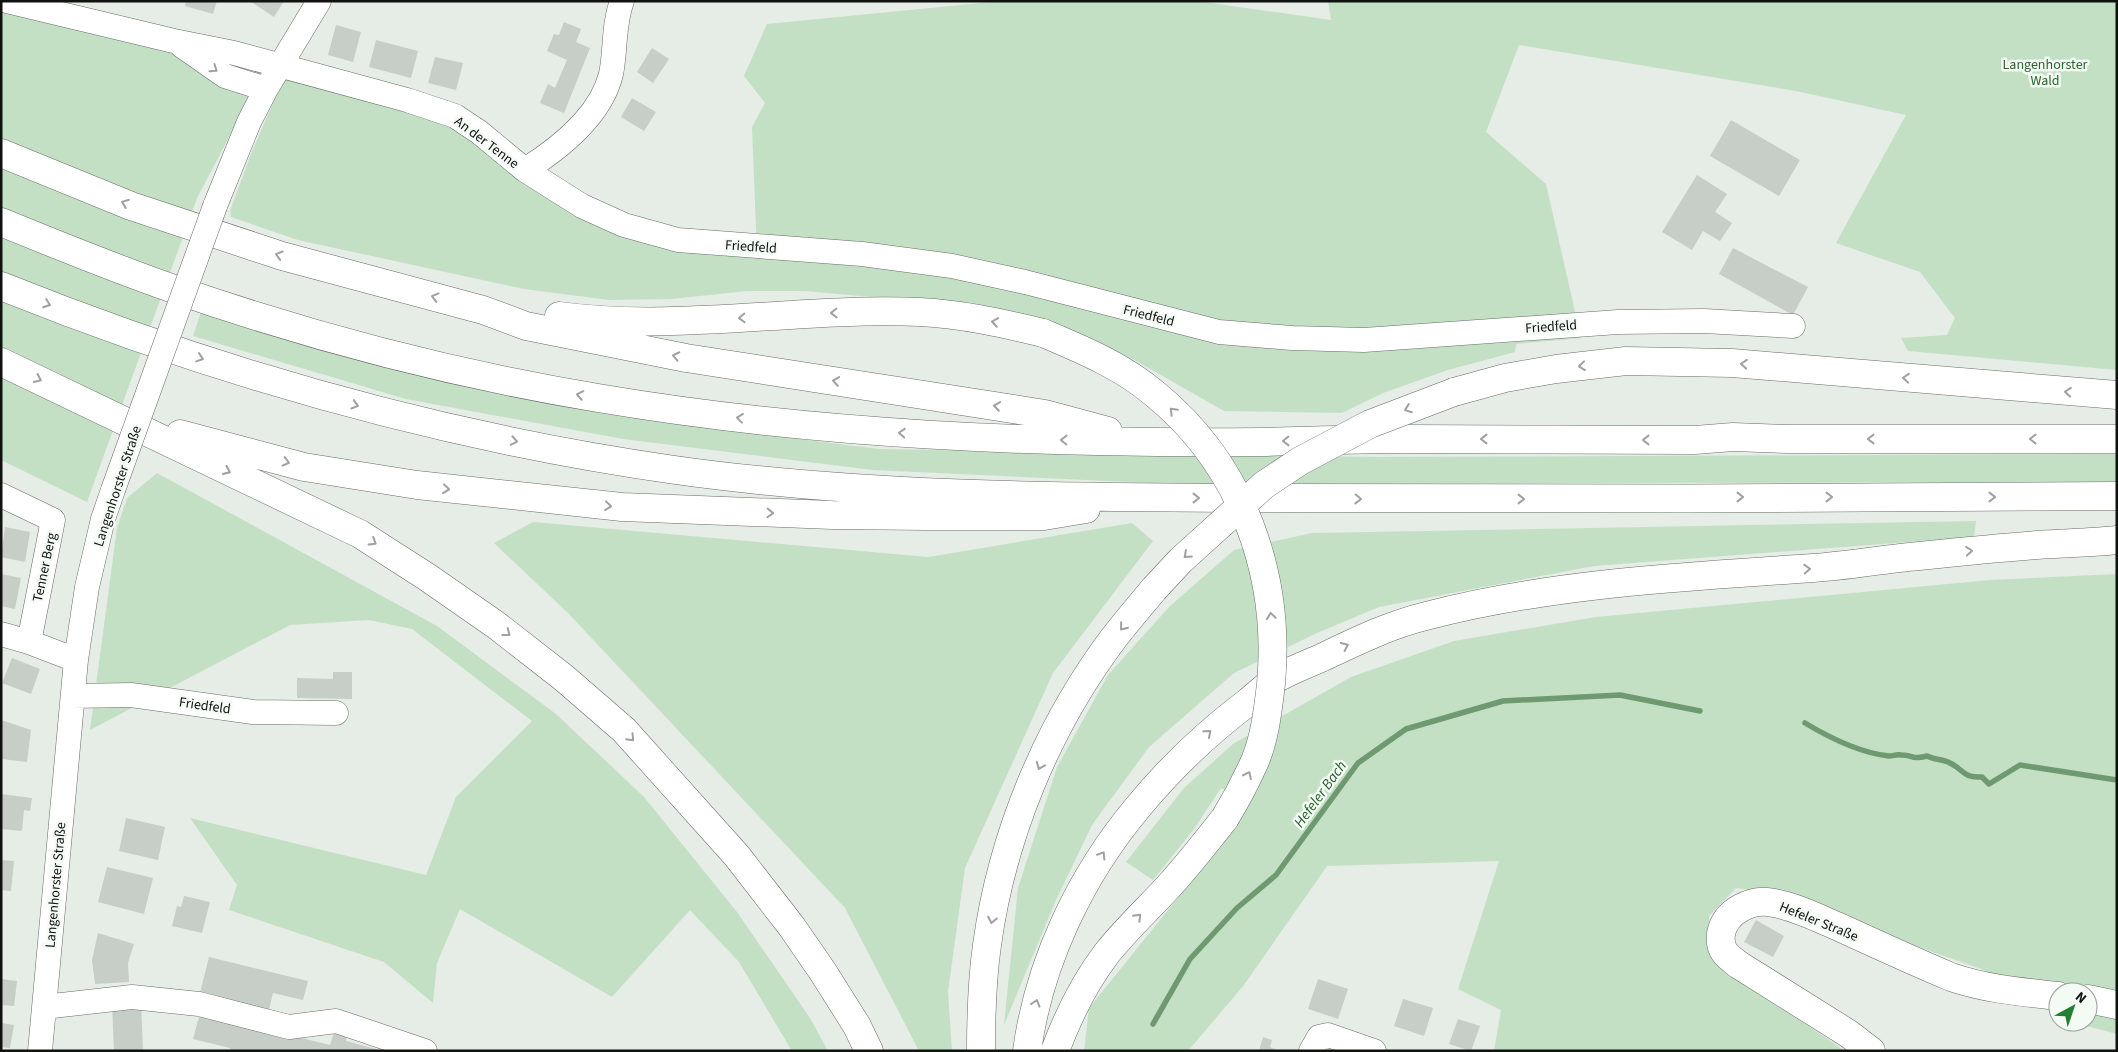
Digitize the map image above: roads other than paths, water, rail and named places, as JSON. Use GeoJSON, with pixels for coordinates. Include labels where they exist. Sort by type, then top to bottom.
{"type":"FeatureCollection","features":[{"type":"Feature","properties":{"kind":"main road"},"geometry":{"type":"LineString","coordinates":[[1,153],[131,206],[282,256],[483,310],[526,326],[686,358],[1045,414],[1148,441]]}},
{"type":"Feature","properties":{"kind":"main road"},"geometry":{"type":"LineString","coordinates":[[1,222],[169,288],[273,322],[380,352],[477,375],[595,398],[757,420],[847,429],[1038,440],[1261,442],[1398,439],[1695,440],[1733,437],[1788,439],[2117,439]]}},
{"type":"Feature","properties":{"kind":"main road"},"geometry":{"type":"LineString","coordinates":[[1,286],[148,341],[278,383],[385,413],[476,434],[587,455],[676,470],[764,480],[928,493],[1147,498],[1418,500],[2117,496]]}},
{"type":"Feature","properties":{"kind":"main road"},"geometry":{"type":"LineString","coordinates":[[483,310],[527,312],[578,319],[650,322],[823,313],[920,312],[1002,323],[1043,333],[1093,354],[1122,371],[1156,395],[1202,442],[1225,475],[1243,508],[1258,546],[1273,623],[1269,703],[1262,737],[1255,760],[1225,818],[1198,853],[1136,919],[1107,954],[1080,994],[1055,1051]]}},
{"type":"Feature","properties":{"kind":"main road"},"geometry":{"type":"LineString","coordinates":[[980,1051],[981,1011],[987,945],[1007,850],[1045,754],[1076,696],[1112,640],[1154,589],[1181,560],[1264,485],[1300,461],[1370,424],[1454,392],[1505,378],[1556,369],[1626,361],[1732,362],[2117,395]]}},
{"type":"Feature","properties":{"kind":"main road"},"geometry":{"type":"LineString","coordinates":[[1,362],[360,534],[427,577],[496,625],[564,678],[624,730],[737,856],[792,927],[823,972],[857,1026],[869,1051]]}},
{"type":"Feature","properties":{"kind":"main road"},"geometry":{"type":"LineString","coordinates":[[75,397],[188,437],[304,467],[417,485],[622,508],[832,515],[1044,516],[1147,498]]}},
{"type":"Feature","properties":{"kind":"main road"},"geometry":{"type":"LineString","coordinates":[[1027,1051],[1031,1018],[1042,981],[1069,914],[1093,870],[1119,830],[1164,776],[1199,741],[1231,714],[1279,678],[1356,641],[1424,616],[1488,602],[1593,587],[1730,573],[1817,568],[2028,546],[2117,540]]}},
{"type":"Feature","properties":{"kind":"main road","name":"Hefeler Straße"},"geometry":{"type":"LineString","coordinates":[[1871,1051],[1849,1034],[1755,976],[1724,953],[1720,940],[1723,925],[1732,915],[1742,906],[1758,902],[1774,902],[1809,914],[1973,985],[1995,990],[2048,995]]}},
{"type":"Feature","properties":{"kind":"main road"},"geometry":{"type":"LineString","coordinates":[[2098,1001],[2117,1005]]}},
{"type":"Feature","properties":{"kind":"street","name":"An der Tenne"},"geometry":{"type":"LineString","coordinates":[[8,1],[174,41],[234,53],[407,100],[455,116],[479,132],[525,170],[550,155],[574,132],[602,97],[611,74],[615,26],[622,1]]}},
{"type":"Feature","properties":{"kind":"street","name":"Langenhorster Straße"},"geometry":{"type":"LineString","coordinates":[[40,1051],[76,660],[87,588],[103,519],[215,206],[249,122],[319,1]]}},
{"type":"Feature","properties":{"kind":"street"},"geometry":{"type":"LineString","coordinates":[[174,41],[225,76],[266,90]]}},
{"type":"Feature","properties":{"kind":"street","name":"Friedfeld"},"geometry":{"type":"LineString","coordinates":[[525,170],[582,206],[624,225],[678,240],[862,254],[952,266],[1026,282],[1219,332],[1292,338],[1364,340],[1618,322],[1704,321],[1792,326]]}},
{"type":"Feature","properties":{"kind":"street","name":"Tenner Berg"},"geometry":{"type":"LineString","coordinates":[[1,494],[53,520],[28,642]]}},
{"type":"Feature","properties":{"kind":"street"},"geometry":{"type":"LineString","coordinates":[[1,634],[76,660]]}},
{"type":"Feature","properties":{"kind":"street","name":"Friedfeld"},"geometry":{"type":"LineString","coordinates":[[73,696],[131,694],[253,712],[336,713]]}},
{"type":"Feature","properties":{"kind":"street"},"geometry":{"type":"LineString","coordinates":[[44,1007],[132,997],[199,1004],[289,1028],[336,1021],[426,1051]]}},
{"type":"Feature","properties":{"kind":"street"},"geometry":{"type":"LineString","coordinates":[[1311,1051],[1319,1037],[1328,1036],[1374,1051]]}},
{"type":"Feature","properties":{"kind":"waterway","name":"Hefeler Bach"},"geometry":{"type":"LineString","coordinates":[[1153,1024],[1190,959],[1237,908],[1276,875],[1358,763],[1406,729],[1503,701],[1620,695],[1700,711]]}},
{"type":"Feature","properties":{"kind":"waterway","name":"Hefeler Bach"},"geometry":{"type":"LineString","coordinates":[[1805,723],[1835,739],[1867,752],[1918,758],[1927,756],[1945,761],[1967,775],[1982,777],[1989,784],[2020,765],[2117,780]]}},
{"type":"Feature","properties":{"kind":"park label","name":"Langenhorster Wald"},"geometry":{"type":"Point","coordinates":[2045,72]}}]}
